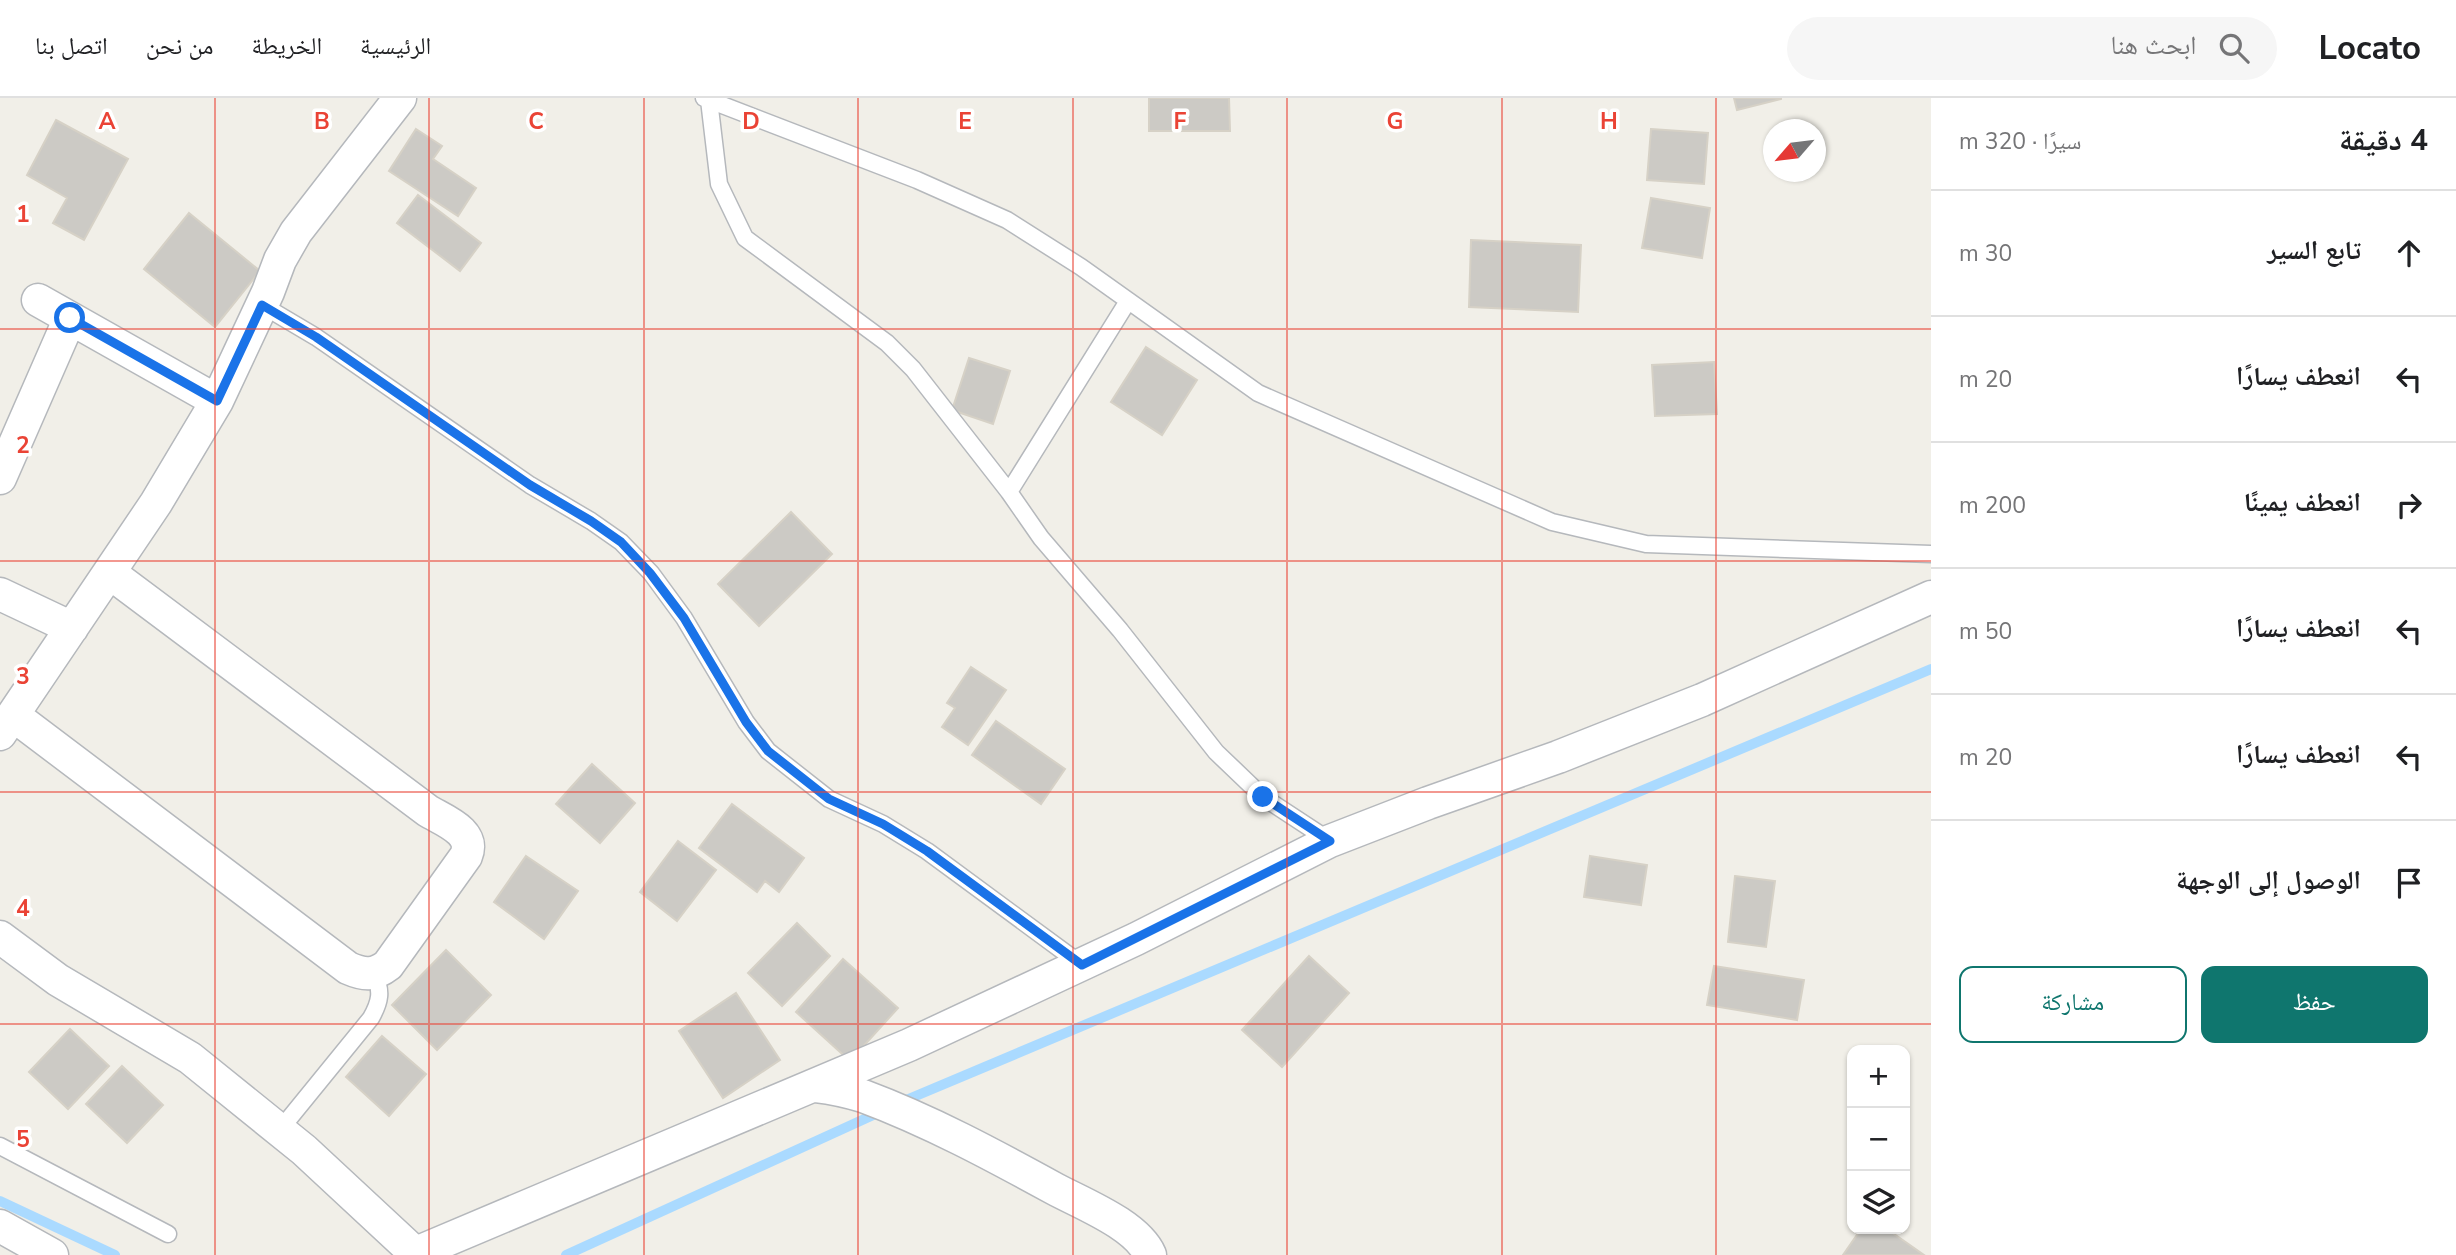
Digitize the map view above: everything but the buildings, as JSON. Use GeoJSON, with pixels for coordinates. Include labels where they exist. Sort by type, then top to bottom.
{"type":"FeatureCollection","features":[{"type":"Feature","properties":{"kind":"street"},"geometry":{"type":"LineString","coordinates":[[110,573],[428,811],[461,831],[468,840],[470,848],[466,856],[388,965],[373,974],[362,974],[348,968],[6,724],[156,503],[217,401],[262,305],[279,260],[387,102]]}},
{"type":"Feature","properties":{"kind":"street"},"geometry":{"type":"LineString","coordinates":[[37,300],[217,401]]}},
{"type":"Feature","properties":{"kind":"street"},"geometry":{"type":"LineString","coordinates":[[0,478],[70,318]]}},
{"type":"Feature","properties":{"kind":"street"},"geometry":{"type":"LineString","coordinates":[[0,594],[72,628]]}},
{"type":"Feature","properties":{"kind":"street"},"geometry":{"type":"LineString","coordinates":[[0,937],[58,981],[190,1058],[304,1150],[417,1254],[816,1086],[1082,965],[1330,841],[1558,757],[1702,700],[1931,597]]}},
{"type":"Feature","properties":{"kind":"street"},"geometry":{"type":"LineString","coordinates":[[816,1086],[838,1088],[863,1096],[986,1151],[1108,1217],[1136,1236],[1150,1255]]}},
{"type":"Feature","properties":{"kind":"street"},"geometry":{"type":"LineString","coordinates":[[0,1226],[52,1255]]}},
{"type":"Feature","properties":{"kind":"lane"},"geometry":{"type":"LineString","coordinates":[[1330,841],[1263,797],[1216,752],[1120,630],[1041,538],[931,391],[896,352],[745,238],[719,184],[706,99],[917,180],[1007,220],[1081,267],[1258,393],[1552,522],[1646,544],[1931,554]]}},
{"type":"Feature","properties":{"kind":"lane"},"geometry":{"type":"LineString","coordinates":[[1009,492],[1128,301]]}},
{"type":"Feature","properties":{"kind":"lane"},"geometry":{"type":"LineString","coordinates":[[262,305],[327,345],[530,485],[621,542],[650,573],[684,618],[746,722],[768,751],[829,799],[883,824],[927,851],[1082,965]]}},
{"type":"Feature","properties":{"kind":"lane"},"geometry":{"type":"LineString","coordinates":[[279,1131],[371,1018],[380,993],[380,984],[373,974]]}},
{"type":"Feature","properties":{"kind":"lane"},"geometry":{"type":"LineString","coordinates":[[0,1146],[168,1234]]}},
{"type":"Feature","properties":{"kind":"waterway"},"geometry":{"type":"LineString","coordinates":[[899,1103],[1931,669]]}},
{"type":"Feature","properties":{"kind":"waterway"},"geometry":{"type":"LineString","coordinates":[[566,1255],[882,1111]]}},
{"type":"Feature","properties":{"kind":"waterway"},"geometry":{"type":"LineString","coordinates":[[0,1201],[115,1255]]}},
{"type":"Feature","properties":{"kind":"route"},"geometry":{"type":"LineString","coordinates":[[70,318],[217,401],[262,305],[316,337],[530,485],[621,542],[650,573],[684,618],[746,722],[768,751],[829,799],[883,824],[927,851],[1082,965],[1330,841],[1263,797]]}}]}
